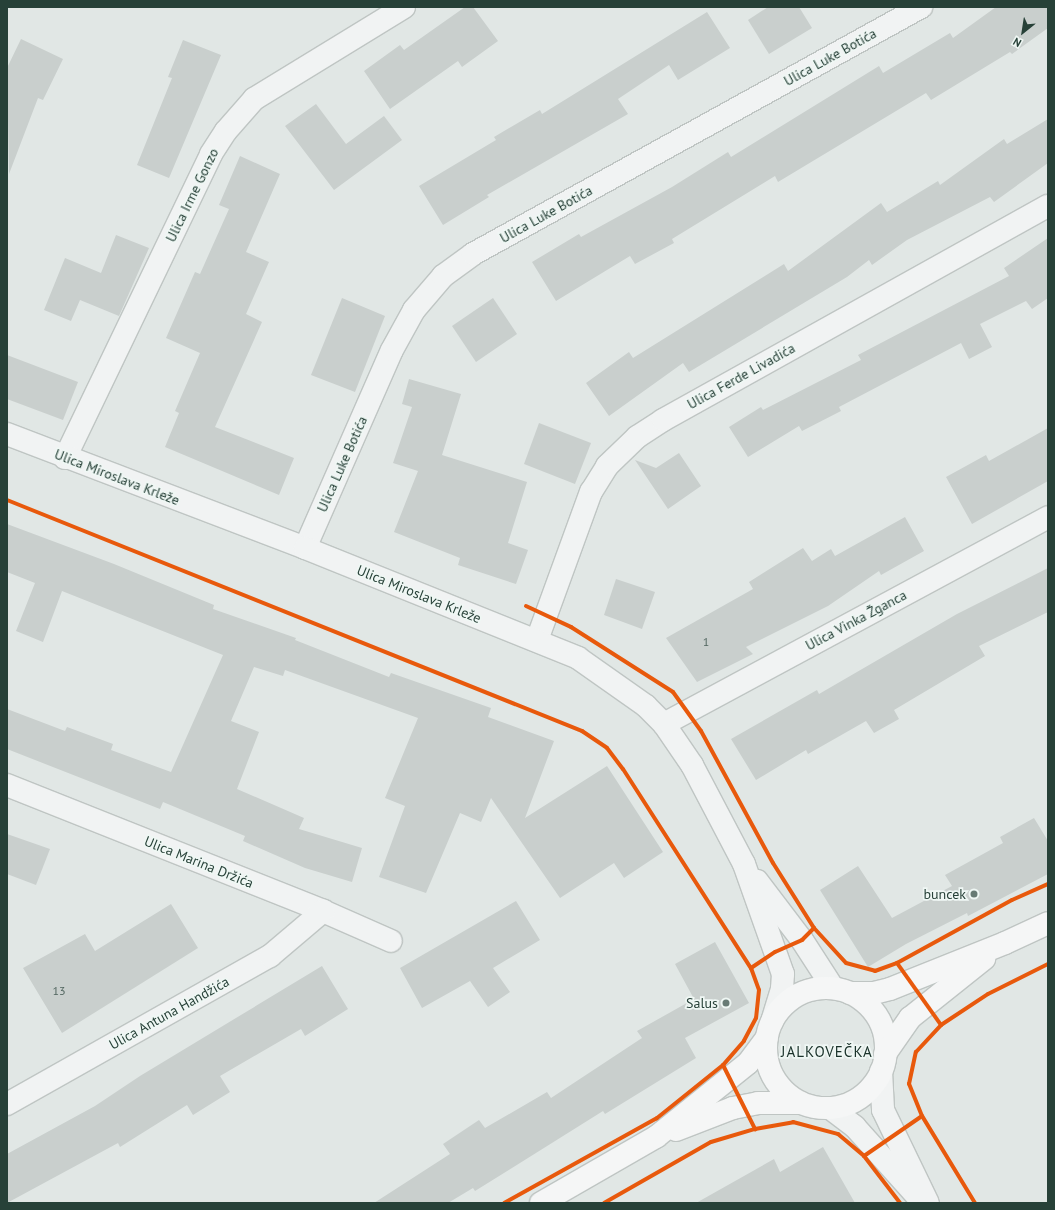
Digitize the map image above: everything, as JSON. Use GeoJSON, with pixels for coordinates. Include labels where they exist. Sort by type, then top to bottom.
{"type":"FeatureCollection","features":[{"type":"Feature","properties":{"kind":"main road"},"geometry":{"type":"LineString","coordinates":[[541,1203],[656,1137],[748,1063],[783,1006],[797,995],[814,989],[874,993],[890,989],[1005,943],[1048,923]]}},
{"type":"Feature","properties":{"kind":"main road"},"geometry":{"type":"LineString","coordinates":[[656,1137],[733,1108],[771,1102],[801,1103],[815,1107],[830,1108],[846,1105],[861,1097],[873,1085],[897,1034],[916,1013],[1005,943]]}},
{"type":"Feature","properties":{"kind":"main road"},"geometry":{"type":"LineString","coordinates":[[841,991],[866,1003],[878,1018],[885,1035],[883,1062]]}},
{"type":"Feature","properties":{"kind":"main road"},"geometry":{"type":"LineString","coordinates":[[769,1029],[766,1058],[772,1076],[785,1092],[801,1103]]}},
{"type":"Feature","properties":{"kind":"street","name":"Ulica Irme Gonzo"},"geometry":{"type":"LineString","coordinates":[[66,458],[211,154],[226,131],[254,99],[404,7]]}},
{"type":"Feature","properties":{"kind":"street","name":"Ulica Luke Botića"},"geometry":{"type":"LineString","coordinates":[[305,548],[392,350],[414,310],[443,276],[473,254],[921,7]]}},
{"type":"Feature","properties":{"kind":"street","name":"Ulica Ferde Livadića"},"geometry":{"type":"LineString","coordinates":[[537,640],[591,492],[607,466],[637,437],[663,420],[1048,206]]}},
{"type":"Feature","properties":{"kind":"street","name":"Ulica Miroslava Krleže"},"geometry":{"type":"LineString","coordinates":[[7,434],[66,458],[305,548],[537,640],[578,658],[646,706],[664,724],[692,765],[744,864],[782,974],[782,989],[769,1029]]}},
{"type":"Feature","properties":{"kind":"street","name":"Ulica Vinka Žganca"},"geometry":{"type":"LineString","coordinates":[[664,724],[1048,517]]}},
{"type":"Feature","properties":{"kind":"street","name":"Ulica Marina Držića"},"geometry":{"type":"LineString","coordinates":[[7,785],[323,911],[391,941]]}},
{"type":"Feature","properties":{"kind":"street","name":"Ulica Miroslava Krleže"},"geometry":{"type":"LineString","coordinates":[[744,864],[841,991]]}},
{"type":"Feature","properties":{"kind":"street","name":"Ulica Antuna Handžića"},"geometry":{"type":"LineString","coordinates":[[7,1104],[270,956],[323,911]]}},
{"type":"Feature","properties":{"kind":"street"},"geometry":{"type":"LineString","coordinates":[[883,1062],[883,1110],[928,1203]]}},
{"type":"Feature","properties":{"kind":"street"},"geometry":{"type":"LineString","coordinates":[[830,1108],[855,1127],[923,1203]]}},
{"type":"Feature","properties":{"kind":"building"},"geometry":{"type":"Polygon","coordinates":[[[465,7],[473,7],[498,41],[462,67],[458,61],[390,109],[364,71],[400,45],[404,50],[465,7]]]}},
{"type":"Feature","properties":{"kind":"building"},"geometry":{"type":"Polygon","coordinates":[[[768,7],[799,7],[812,28],[769,54],[748,20],[768,7]]]}},
{"type":"Feature","properties":{"kind":"building"},"geometry":{"type":"Polygon","coordinates":[[[996,7],[1048,7],[1048,28],[1012,54],[1010,52],[931,100],[926,93],[778,182],[775,176],[672,239],[674,243],[635,264],[630,256],[556,301],[532,262],[579,234],[581,237],[672,187],[728,152],[731,157],[879,66],[883,73],[950,33],[953,38],[996,7]]]}},
{"type":"Feature","properties":{"kind":"building"},"geometry":{"type":"Polygon","coordinates":[[[707,12],[730,48],[678,80],[669,65],[618,99],[628,114],[487,195],[489,197],[443,225],[419,186],[496,140],[494,137],[540,110],[542,114],[707,12]]]}},
{"type":"Feature","properties":{"kind":"building"},"geometry":{"type":"Polygon","coordinates":[[[21,39],[63,59],[43,100],[38,98],[9,174],[7,68],[21,39]]]}},
{"type":"Feature","properties":{"kind":"building"},"geometry":{"type":"Polygon","coordinates":[[[183,40],[221,55],[169,178],[137,165],[172,78],[168,77],[183,40]]]}},
{"type":"Feature","properties":{"kind":"building"},"geometry":{"type":"Polygon","coordinates":[[[316,104],[346,144],[384,116],[402,140],[334,190],[285,126],[316,104]]]}},
{"type":"Feature","properties":{"kind":"building"},"geometry":{"type":"Polygon","coordinates":[[[1048,119],[1048,163],[994,202],[990,197],[907,240],[872,265],[869,260],[847,277],[689,372],[683,363],[609,416],[586,383],[629,352],[633,358],[784,264],[788,271],[881,203],[887,212],[938,181],[940,185],[1004,139],[1007,144],[1048,119]]]}},
{"type":"Feature","properties":{"kind":"building"},"geometry":{"type":"Polygon","coordinates":[[[240,156],[280,174],[246,252],[269,262],[246,314],[262,322],[215,427],[294,458],[279,495],[165,447],[179,413],[175,411],[200,353],[166,338],[195,272],[200,274],[229,209],[219,205],[240,156]]]}},
{"type":"Feature","properties":{"kind":"building"},"geometry":{"type":"Polygon","coordinates":[[[116,235],[149,248],[119,316],[80,300],[71,321],[44,310],[65,258],[101,273],[116,235]]]}},
{"type":"Feature","properties":{"kind":"building"},"geometry":{"type":"Polygon","coordinates":[[[1048,238],[1048,298],[1032,309],[1026,301],[980,324],[992,347],[969,359],[961,343],[839,407],[841,411],[802,431],[799,426],[748,457],[729,427],[761,407],[763,410],[861,360],[858,355],[1009,276],[1004,268],[1048,238]]]}},
{"type":"Feature","properties":{"kind":"building"},"geometry":{"type":"Polygon","coordinates":[[[342,298],[385,316],[355,392],[311,375],[342,298]]]}},
{"type":"Feature","properties":{"kind":"building"},"geometry":{"type":"Polygon","coordinates":[[[493,298],[517,334],[476,362],[452,326],[493,298]]]}},
{"type":"Feature","properties":{"kind":"building"},"geometry":{"type":"Polygon","coordinates":[[[7,355],[78,382],[63,420],[7,399],[7,355]]]}},
{"type":"Feature","properties":{"kind":"building"},"geometry":{"type":"Polygon","coordinates":[[[409,379],[461,394],[442,455],[527,482],[508,543],[528,550],[516,584],[458,565],[460,558],[394,532],[418,471],[393,463],[412,407],[402,404],[409,379]]]}},
{"type":"Feature","properties":{"kind":"building"},"geometry":{"type":"Polygon","coordinates":[[[539,423],[591,443],[575,484],[524,464],[539,423]]]}},
{"type":"Feature","properties":{"kind":"building"},"geometry":{"type":"Polygon","coordinates":[[[1048,428],[1048,481],[972,524],[946,477],[986,455],[989,461],[1048,428]]]}},
{"type":"Feature","properties":{"kind":"building"},"geometry":{"type":"Polygon","coordinates":[[[679,453],[701,486],[668,509],[635,460],[656,468],[679,453]]]}},
{"type":"Feature","properties":{"kind":"building"},"geometry":{"type":"Polygon","coordinates":[[[905,517],[924,551],[881,575],[879,571],[828,606],[746,647],[753,654],[697,682],[666,638],[753,589],[749,582],[803,548],[812,561],[831,549],[835,556],[905,517]]]}},
{"type":"Feature","properties":{"kind":"building"},"geometry":{"type":"Polygon","coordinates":[[[7,524],[114,564],[214,605],[213,609],[296,638],[295,640],[389,677],[391,673],[491,708],[488,717],[554,741],[525,818],[607,766],[663,852],[624,878],[614,863],[560,898],[491,798],[481,822],[460,813],[426,893],[379,877],[405,806],[385,798],[418,718],[285,670],[283,676],[254,667],[231,721],[259,732],[237,789],[304,818],[299,829],[362,848],[352,882],[305,868],[243,841],[245,836],[163,802],[160,809],[7,749],[7,709],[65,731],[67,727],[113,744],[111,750],[171,772],[223,655],[62,591],[43,642],[16,631],[35,583],[7,572],[7,524]]]}},
{"type":"Feature","properties":{"kind":"building"},"geometry":{"type":"Polygon","coordinates":[[[1048,568],[1048,612],[979,646],[985,656],[894,710],[899,719],[874,733],[866,721],[808,754],[806,750],[756,780],[731,739],[817,690],[819,694],[957,614],[1048,568]]]}},
{"type":"Feature","properties":{"kind":"building"},"geometry":{"type":"Polygon","coordinates":[[[616,579],[655,592],[642,629],[604,615],[616,579]]]}},
{"type":"Feature","properties":{"kind":"building"},"geometry":{"type":"Polygon","coordinates":[[[1034,818],[1048,841],[1048,874],[968,916],[967,913],[906,944],[868,967],[820,890],[858,866],[892,918],[952,886],[945,875],[1003,843],[1000,837],[1034,818]]]}},
{"type":"Feature","properties":{"kind":"building"},"geometry":{"type":"Polygon","coordinates":[[[7,834],[50,849],[36,885],[7,874],[7,834]]]}},
{"type":"Feature","properties":{"kind":"building"},"geometry":{"type":"Polygon","coordinates":[[[516,901],[540,940],[493,968],[510,992],[488,1007],[470,981],[422,1008],[400,968],[516,901]]]}},
{"type":"Feature","properties":{"kind":"building"},"geometry":{"type":"Polygon","coordinates":[[[171,904],[198,948],[62,1033],[23,968],[85,934],[95,951],[171,904]]]}},
{"type":"Feature","properties":{"kind":"building"},"geometry":{"type":"Polygon","coordinates":[[[715,942],[749,1003],[685,1038],[696,1058],[605,1114],[603,1111],[475,1191],[473,1188],[448,1203],[374,1203],[450,1154],[443,1144],[479,1120],[485,1128],[547,1092],[551,1098],[642,1038],[637,1031],[694,999],[675,964],[715,942]]]}},
{"type":"Feature","properties":{"kind":"building"},"geometry":{"type":"Polygon","coordinates":[[[322,966],[348,1009],[305,1036],[301,1029],[220,1076],[230,1092],[193,1115],[187,1105],[120,1147],[118,1143],[7,1203],[7,1154],[95,1106],[140,1076],[322,966]]]}},
{"type":"Feature","properties":{"kind":"building"},"geometry":{"type":"Polygon","coordinates":[[[823,1147],[855,1203],[696,1203],[774,1159],[780,1172],[823,1147]]]}},
{"type":"Feature","properties":{"kind":"cycle path"},"geometry":{"type":"LineString","coordinates":[[7,500],[582,731],[607,748],[623,769],[751,968],[759,990],[756,1018],[744,1041],[723,1065],[657,1118],[504,1203]]}},
{"type":"Feature","properties":{"kind":"cycle path"},"geometry":{"type":"LineString","coordinates":[[526,606],[571,627],[673,692],[701,731],[773,863],[814,928],[846,963],[875,971],[897,963],[1012,900],[1048,884]]}},
{"type":"Feature","properties":{"kind":"cycle path"},"geometry":{"type":"LineString","coordinates":[[751,968],[775,952],[802,940],[814,928]]}},
{"type":"Feature","properties":{"kind":"cycle path"},"geometry":{"type":"LineString","coordinates":[[897,963],[941,1025]]}},
{"type":"Feature","properties":{"kind":"cycle path"},"geometry":{"type":"LineString","coordinates":[[975,1203],[922,1116],[909,1084],[916,1052],[941,1025],[988,994],[1048,964]]}},
{"type":"Feature","properties":{"kind":"cycle path"},"geometry":{"type":"LineString","coordinates":[[723,1065],[755,1129]]}},
{"type":"Feature","properties":{"kind":"cycle path"},"geometry":{"type":"LineString","coordinates":[[864,1156],[922,1116]]}},
{"type":"Feature","properties":{"kind":"cycle path"},"geometry":{"type":"LineString","coordinates":[[604,1203],[711,1142],[755,1129],[793,1122],[838,1134],[864,1156],[900,1203]]}},
{"type":"Feature","properties":{"kind":"place","name":"buncek"},"geometry":{"type":"Point","coordinates":[974,894]}},
{"type":"Feature","properties":{"kind":"place","name":"Salus"},"geometry":{"type":"Point","coordinates":[726,1003]}},
{"type":"Feature","properties":{"kind":"district","name":"JALKOVEČKA"},"geometry":{"type":"Point","coordinates":[827,1052]}}]}
